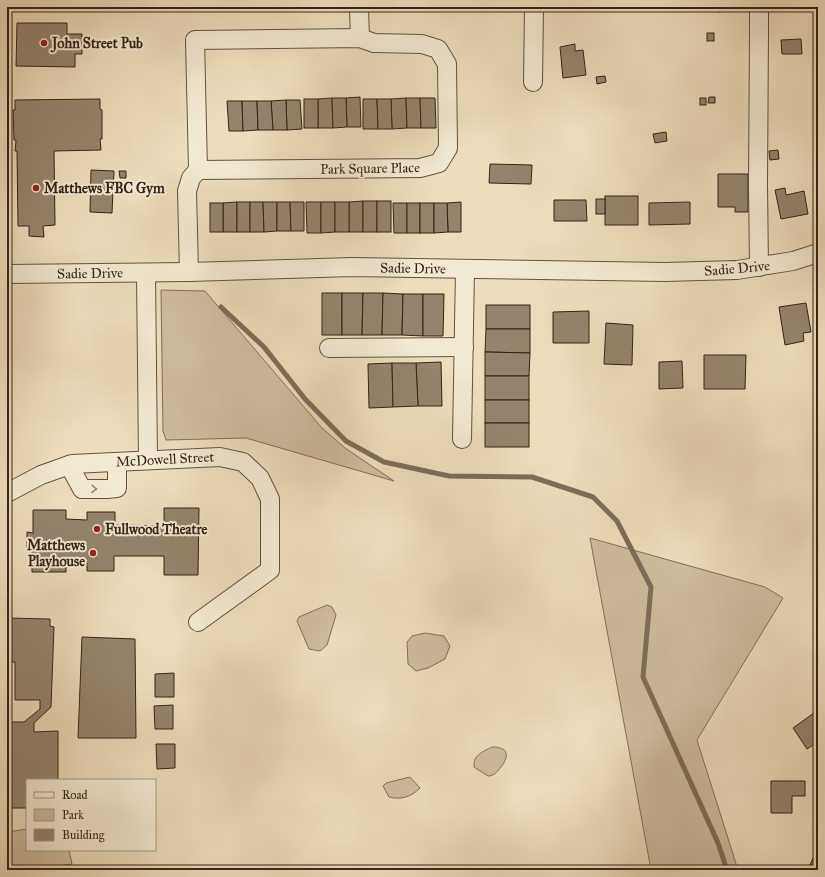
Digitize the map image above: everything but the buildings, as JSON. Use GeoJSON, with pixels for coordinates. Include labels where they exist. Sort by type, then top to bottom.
{"type":"FeatureCollection","features":[{"type":"Feature","properties":{"kind":"street"},"geometry":{"type":"LineString","coordinates":[[359,7],[360,38]]}},
{"type":"Feature","properties":{"kind":"street"},"geometry":{"type":"LineString","coordinates":[[533,82],[534,7]]}},
{"type":"Feature","properties":{"kind":"street"},"geometry":{"type":"LineString","coordinates":[[758,7],[760,31],[758,185],[759,267]]}},
{"type":"Feature","properties":{"kind":"street","name":"Park Square Place"},"geometry":{"type":"LineString","coordinates":[[360,38],[374,43],[422,44],[438,49],[447,64],[448,148],[439,163],[420,168],[198,170],[195,40],[360,38]]}},
{"type":"Feature","properties":{"kind":"street"},"geometry":{"type":"LineString","coordinates":[[189,272],[187,191],[191,178],[198,170]]}},
{"type":"Feature","properties":{"kind":"street","name":"Sadie Drive"},"geometry":{"type":"LineString","coordinates":[[7,274],[146,273],[352,267],[665,272],[737,270],[793,262],[818,253]]}},
{"type":"Feature","properties":{"kind":"street"},"geometry":{"type":"LineString","coordinates":[[462,439],[465,269]]}},
{"type":"Feature","properties":{"kind":"street"},"geometry":{"type":"LineString","coordinates":[[146,273],[148,460]]}},
{"type":"Feature","properties":{"kind":"street"},"geometry":{"type":"LineString","coordinates":[[329,348],[464,347]]}},
{"type":"Feature","properties":{"kind":"street","name":"McDowell Street"},"geometry":{"type":"LineString","coordinates":[[7,493],[41,475],[72,464],[220,456],[243,462],[260,478],[270,500],[270,570],[198,622]]}},
{"type":"Feature","properties":{"kind":"street"},"geometry":{"type":"LineString","coordinates":[[69,465],[82,489],[107,489],[117,488],[117,462]]}},
{"type":"Feature","properties":{"kind":"green space"},"geometry":{"type":"Polygon","coordinates":[[[161,290],[205,291],[322,428],[345,448],[394,481],[246,438],[166,440],[163,431],[161,290]]]}},
{"type":"Feature","properties":{"kind":"green space"},"geometry":{"type":"Polygon","coordinates":[[[590,538],[765,587],[783,598],[697,740],[738,870],[651,870],[590,538]]]}},
{"type":"Feature","properties":{"kind":"green space"},"geometry":{"type":"Polygon","coordinates":[[[327,605],[332,607],[336,615],[327,645],[320,651],[309,649],[297,621],[299,617],[327,605]]]}},
{"type":"Feature","properties":{"kind":"green space"},"geometry":{"type":"Polygon","coordinates":[[[425,633],[444,636],[450,646],[445,659],[428,668],[416,671],[408,664],[407,642],[412,636],[425,633]]]}},
{"type":"Feature","properties":{"kind":"green space"},"geometry":{"type":"Polygon","coordinates":[[[492,747],[501,748],[504,750],[506,752],[506,759],[498,771],[488,776],[474,767],[474,763],[479,754],[492,747]]]}},
{"type":"Feature","properties":{"kind":"green space"},"geometry":{"type":"Polygon","coordinates":[[[410,777],[420,788],[413,794],[406,797],[389,797],[383,786],[386,783],[410,777]]]}},
{"type":"Feature","properties":{"kind":"green space"},"geometry":{"type":"Polygon","coordinates":[[[26,829],[26,851],[69,851],[72,864],[25,870],[12,870],[8,832],[26,829]]]}},
{"type":"Feature","properties":{"kind":"waterway"},"geometry":{"type":"LineString","coordinates":[[221,307],[264,347],[305,399],[346,441],[384,462],[449,476],[532,477],[593,497],[617,521],[651,587],[643,677],[718,843],[727,870]]}},
{"type":"Feature","properties":{"kind":"place","name":"John Street Pub"},"geometry":{"type":"Point","coordinates":[44,43]}},
{"type":"Feature","properties":{"kind":"place","name":"Matthews FBC Gym"},"geometry":{"type":"Point","coordinates":[36,188]}},
{"type":"Feature","properties":{"kind":"place","name":"Fullwood Theatre"},"geometry":{"type":"Point","coordinates":[97,529]}},
{"type":"Feature","properties":{"kind":"place","name":"Matthews Playhouse"},"geometry":{"type":"Point","coordinates":[93,553]}}]}
